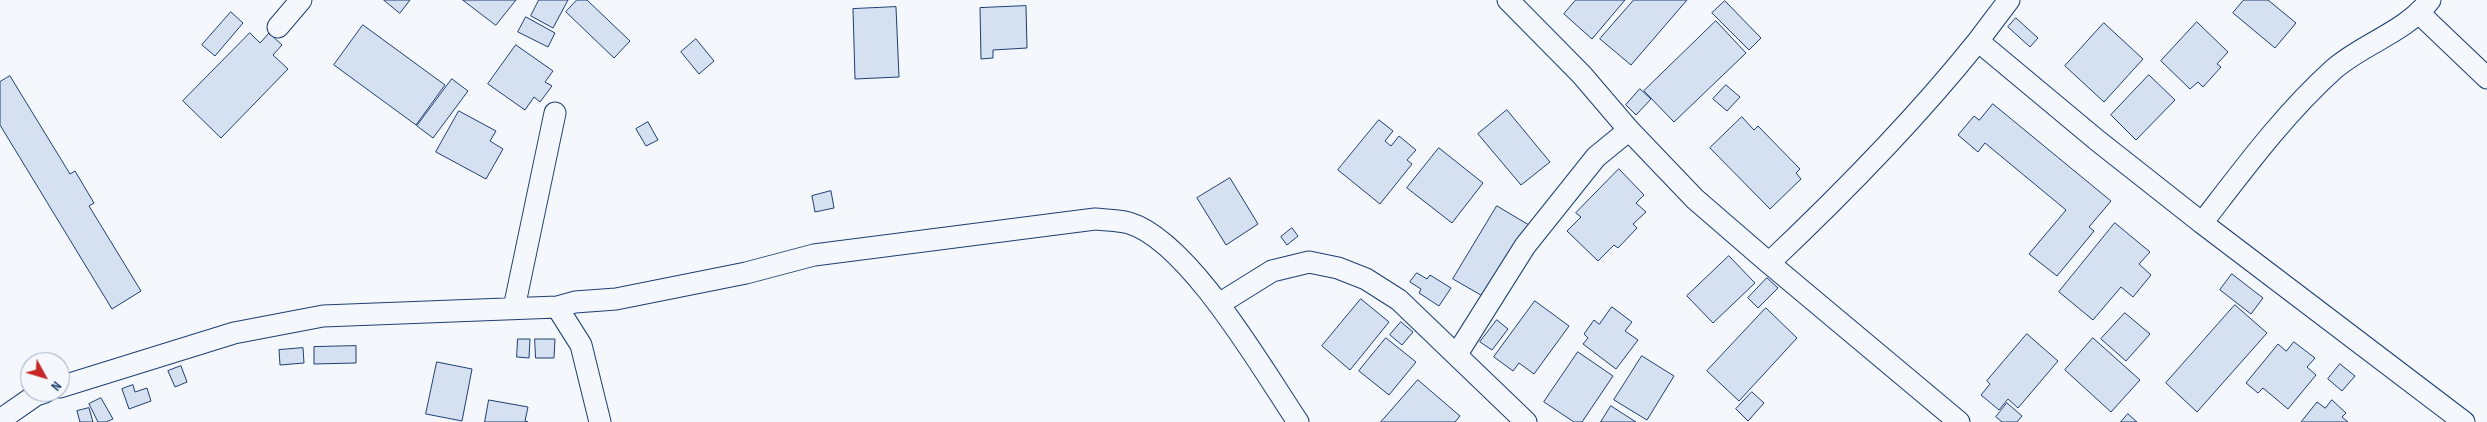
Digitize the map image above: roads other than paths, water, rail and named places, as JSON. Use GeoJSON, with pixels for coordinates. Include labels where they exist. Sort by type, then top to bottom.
{"type":"FeatureCollection","features":[{"type":"Feature","properties":{"kind":"street"},"geometry":{"type":"LineString","coordinates":[[278,27],[302,0]]}},
{"type":"Feature","properties":{"kind":"street"},"geometry":{"type":"LineString","coordinates":[[1508,0],[1582,75],[1629,130],[1695,199],[1959,422]]}},
{"type":"Feature","properties":{"kind":"street"},"geometry":{"type":"LineString","coordinates":[[1769,263],[1876,158],[1934,96],[2009,0]]}},
{"type":"Feature","properties":{"kind":"street"},"geometry":{"type":"LineString","coordinates":[[2202,223],[2280,125],[2335,68],[2425,7],[2487,78]]}},
{"type":"Feature","properties":{"kind":"street"},"geometry":{"type":"LineString","coordinates":[[1978,41],[2202,223],[2464,422]]}},
{"type":"Feature","properties":{"kind":"street"},"geometry":{"type":"LineString","coordinates":[[514,308],[555,113]]}},
{"type":"Feature","properties":{"kind":"street"},"geometry":{"type":"LineString","coordinates":[[1457,354],[1525,246],[1596,157],[1629,130]]}},
{"type":"Feature","properties":{"kind":"street"},"geometry":{"type":"LineString","coordinates":[[70,384],[234,333],[323,316],[557,307],[574,302],[616,300],[746,273],[814,255],[1095,219],[1130,223],[1165,242],[1219,304],[1298,422]]}},
{"type":"Feature","properties":{"kind":"street"},"geometry":{"type":"LineString","coordinates":[[1219,304],[1272,271],[1309,262],[1338,268],[1366,279],[1399,300],[1526,422]]}},
{"type":"Feature","properties":{"kind":"street"},"geometry":{"type":"LineString","coordinates":[[557,307],[580,345],[600,422]]}},
{"type":"Feature","properties":{"kind":"street"},"geometry":{"type":"LineString","coordinates":[[0,420],[26,402]]}}]}
